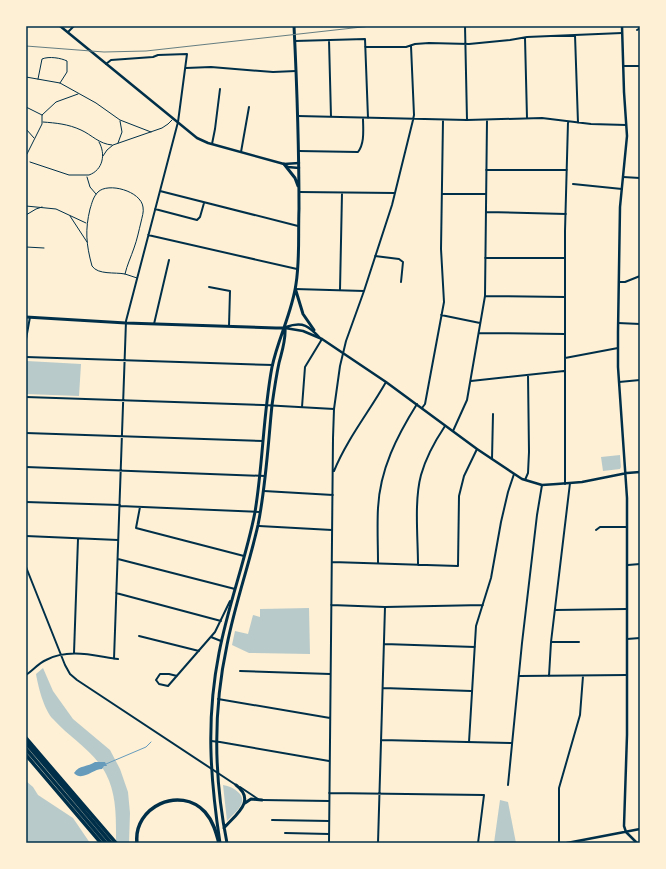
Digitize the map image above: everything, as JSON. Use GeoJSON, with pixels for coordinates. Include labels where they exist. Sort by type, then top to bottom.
{"type":"FeatureCollection","features":[{"type":"Feature","properties":{"kind":"highway"},"geometry":{"type":"LineString","coordinates":[[220,843],[211,769],[214,684],[226,623],[254,512],[273,366],[280,337],[285,328],[295,289],[298,269],[299,151],[294,26]]}},
{"type":"Feature","properties":{"kind":"highway"},"geometry":{"type":"LineString","coordinates":[[284,164],[299,188]]}},
{"type":"Feature","properties":{"kind":"highway"},"geometry":{"type":"LineString","coordinates":[[295,289],[303,314],[314,330]]}},
{"type":"Feature","properties":{"kind":"highway"},"geometry":{"type":"LineString","coordinates":[[28,317],[126,323],[285,328]]}},
{"type":"Feature","properties":{"kind":"highway"},"geometry":{"type":"LineString","coordinates":[[227,843],[217,774],[216,742],[218,699],[222,667],[231,625],[257,526],[264,491],[272,405],[278,369],[286,337],[285,328]]}},
{"type":"Feature","properties":{"kind":"highway"},"geometry":{"type":"LineString","coordinates":[[226,623],[231,625]]}},
{"type":"Feature","properties":{"kind":"highway"},"geometry":{"type":"LineString","coordinates":[[26,738],[116,843]]}},
{"type":"Feature","properties":{"kind":"highway"},"geometry":{"type":"LineString","coordinates":[[26,743],[111,843]]}},
{"type":"Feature","properties":{"kind":"highway"},"geometry":{"type":"LineString","coordinates":[[26,750],[106,843]]}},
{"type":"Feature","properties":{"kind":"highway"},"geometry":{"type":"LineString","coordinates":[[26,755],[101,843]]}},
{"type":"Feature","properties":{"kind":"highway"},"geometry":{"type":"LineString","coordinates":[[236,785],[244,794],[244,805]]}},
{"type":"Feature","properties":{"kind":"highway"},"geometry":{"type":"LineString","coordinates":[[137,843],[138,829],[144,816],[157,805],[174,800],[190,802],[204,811],[212,821],[220,843]]}},
{"type":"Feature","properties":{"kind":"highway"},"geometry":{"type":"LineString","coordinates":[[224,828],[249,800],[264,800]]}},
{"type":"Feature","properties":{"kind":"main road"},"geometry":{"type":"LineString","coordinates":[[60,26],[197,138],[212,144],[299,168]]}},
{"type":"Feature","properties":{"kind":"main road"},"geometry":{"type":"LineString","coordinates":[[622,26],[627,145],[620,212],[618,348],[619,382],[627,473],[627,736],[624,826],[626,832],[638,843]]}},
{"type":"Feature","properties":{"kind":"main road"},"geometry":{"type":"LineString","coordinates":[[284,164],[299,163]]}},
{"type":"Feature","properties":{"kind":"main road"},"geometry":{"type":"LineString","coordinates":[[285,328],[296,324],[307,326],[314,330],[322,340]]}},
{"type":"Feature","properties":{"kind":"main road"},"geometry":{"type":"LineString","coordinates":[[285,328],[303,331],[322,340],[386,382],[477,449],[525,480],[542,485],[565,484],[640,472]]}},
{"type":"Feature","properties":{"kind":"main road"},"geometry":{"type":"LineString","coordinates":[[568,843],[640,829]]}},
{"type":"Feature","properties":{"kind":"street"},"geometry":{"type":"LineString","coordinates":[[68,32],[74,26]]}},
{"type":"Feature","properties":{"kind":"street"},"geometry":{"type":"LineString","coordinates":[[465,26],[467,120]]}},
{"type":"Feature","properties":{"kind":"street"},"geometry":{"type":"LineString","coordinates":[[365,48],[406,47],[415,44],[466,43],[528,37],[622,33]]}},
{"type":"Feature","properties":{"kind":"street"},"geometry":{"type":"LineString","coordinates":[[575,35],[578,123]]}},
{"type":"Feature","properties":{"kind":"street"},"geometry":{"type":"LineString","coordinates":[[525,38],[527,118]]}},
{"type":"Feature","properties":{"kind":"street"},"geometry":{"type":"LineString","coordinates":[[295,41],[365,39],[368,118]]}},
{"type":"Feature","properties":{"kind":"street"},"geometry":{"type":"LineString","coordinates":[[329,40],[331,117]]}},
{"type":"Feature","properties":{"kind":"street"},"geometry":{"type":"LineString","coordinates":[[329,843],[334,409],[346,340],[364,291],[395,194],[413,120],[411,46]]}},
{"type":"Feature","properties":{"kind":"street"},"geometry":{"type":"LineString","coordinates":[[106,64],[111,60],[153,57],[158,55],[185,54],[187,56],[178,122],[126,323],[114,659]]}},
{"type":"Feature","properties":{"kind":"street"},"geometry":{"type":"LineString","coordinates":[[623,66],[640,66]]}},
{"type":"Feature","properties":{"kind":"street"},"geometry":{"type":"LineString","coordinates":[[186,68],[211,67],[273,72],[296,71]]}},
{"type":"Feature","properties":{"kind":"street"},"geometry":{"type":"LineString","coordinates":[[212,144],[216,129],[220,89]]}},
{"type":"Feature","properties":{"kind":"street"},"geometry":{"type":"LineString","coordinates":[[241,152],[249,107]]}},
{"type":"Feature","properties":{"kind":"street"},"geometry":{"type":"LineString","coordinates":[[298,116],[413,120],[542,118],[578,123],[627,126]]}},
{"type":"Feature","properties":{"kind":"street"},"geometry":{"type":"LineString","coordinates":[[299,151],[358,152],[363,139],[363,118]]}},
{"type":"Feature","properties":{"kind":"street"},"geometry":{"type":"LineString","coordinates":[[422,408],[425,404],[444,291],[441,249],[443,120]]}},
{"type":"Feature","properties":{"kind":"street"},"geometry":{"type":"LineString","coordinates":[[454,431],[467,400],[485,296],[487,120]]}},
{"type":"Feature","properties":{"kind":"street"},"geometry":{"type":"LineString","coordinates":[[565,484],[564,371],[568,122]]}},
{"type":"Feature","properties":{"kind":"street"},"geometry":{"type":"LineString","coordinates":[[486,170],[567,170]]}},
{"type":"Feature","properties":{"kind":"street"},"geometry":{"type":"LineString","coordinates":[[623,177],[640,178]]}},
{"type":"Feature","properties":{"kind":"street"},"geometry":{"type":"LineString","coordinates":[[573,184],[622,189]]}},
{"type":"Feature","properties":{"kind":"street"},"geometry":{"type":"LineString","coordinates":[[160,191],[298,226]]}},
{"type":"Feature","properties":{"kind":"street"},"geometry":{"type":"LineString","coordinates":[[299,192],[395,194]]}},
{"type":"Feature","properties":{"kind":"street"},"geometry":{"type":"LineString","coordinates":[[340,290],[342,193]]}},
{"type":"Feature","properties":{"kind":"street"},"geometry":{"type":"LineString","coordinates":[[442,194],[486,194]]}},
{"type":"Feature","properties":{"kind":"street"},"geometry":{"type":"LineString","coordinates":[[155,210],[197,220],[200,217],[204,202]]}},
{"type":"Feature","properties":{"kind":"street"},"geometry":{"type":"LineString","coordinates":[[486,212],[566,214]]}},
{"type":"Feature","properties":{"kind":"street"},"geometry":{"type":"LineString","coordinates":[[148,235],[298,269]]}},
{"type":"Feature","properties":{"kind":"street"},"geometry":{"type":"LineString","coordinates":[[375,256],[403,262],[401,282]]}},
{"type":"Feature","properties":{"kind":"street"},"geometry":{"type":"LineString","coordinates":[[485,258],[565,258]]}},
{"type":"Feature","properties":{"kind":"street"},"geometry":{"type":"LineString","coordinates":[[154,324],[169,260]]}},
{"type":"Feature","properties":{"kind":"street"},"geometry":{"type":"LineString","coordinates":[[619,282],[627,281],[640,276]]}},
{"type":"Feature","properties":{"kind":"street"},"geometry":{"type":"LineString","coordinates":[[209,287],[230,291],[229,327]]}},
{"type":"Feature","properties":{"kind":"street"},"geometry":{"type":"LineString","coordinates":[[295,289],[364,291]]}},
{"type":"Feature","properties":{"kind":"street"},"geometry":{"type":"LineString","coordinates":[[485,296],[565,297]]}},
{"type":"Feature","properties":{"kind":"street"},"geometry":{"type":"LineString","coordinates":[[441,315],[480,323]]}},
{"type":"Feature","properties":{"kind":"street"},"geometry":{"type":"LineString","coordinates":[[26,339],[28,317]]}},
{"type":"Feature","properties":{"kind":"street"},"geometry":{"type":"LineString","coordinates":[[618,323],[640,324]]}},
{"type":"Feature","properties":{"kind":"street"},"geometry":{"type":"LineString","coordinates":[[479,333],[565,334]]}},
{"type":"Feature","properties":{"kind":"street"},"geometry":{"type":"LineString","coordinates":[[302,407],[305,367],[322,340]]}},
{"type":"Feature","properties":{"kind":"street"},"geometry":{"type":"LineString","coordinates":[[565,358],[618,348]]}},
{"type":"Feature","properties":{"kind":"street"},"geometry":{"type":"LineString","coordinates":[[26,357],[273,366]]}},
{"type":"Feature","properties":{"kind":"street"},"geometry":{"type":"LineString","coordinates":[[471,381],[564,371]]}},
{"type":"Feature","properties":{"kind":"street"},"geometry":{"type":"LineString","coordinates":[[525,480],[528,473],[529,452],[528,374]]}},
{"type":"Feature","properties":{"kind":"street"},"geometry":{"type":"LineString","coordinates":[[619,382],[640,380]]}},
{"type":"Feature","properties":{"kind":"street"},"geometry":{"type":"LineString","coordinates":[[333,472],[350,440],[372,407],[386,382]]}},
{"type":"Feature","properties":{"kind":"street"},"geometry":{"type":"LineString","coordinates":[[26,397],[272,405],[334,409]]}},
{"type":"Feature","properties":{"kind":"street"},"geometry":{"type":"LineString","coordinates":[[378,563],[378,506],[382,481],[400,431],[417,404]]}},
{"type":"Feature","properties":{"kind":"street"},"geometry":{"type":"LineString","coordinates":[[492,459],[493,414]]}},
{"type":"Feature","properties":{"kind":"street"},"geometry":{"type":"LineString","coordinates":[[418,565],[418,505],[421,477],[434,442],[446,425]]}},
{"type":"Feature","properties":{"kind":"street"},"geometry":{"type":"LineString","coordinates":[[26,434],[263,440]]}},
{"type":"Feature","properties":{"kind":"street"},"geometry":{"type":"LineString","coordinates":[[332,562],[458,566],[459,496],[464,476],[477,449]]}},
{"type":"Feature","properties":{"kind":"street"},"geometry":{"type":"LineString","coordinates":[[26,467],[265,476]]}},
{"type":"Feature","properties":{"kind":"street"},"geometry":{"type":"LineString","coordinates":[[468,742],[476,626],[491,578],[495,550],[508,492],[514,474]]}},
{"type":"Feature","properties":{"kind":"street"},"geometry":{"type":"LineString","coordinates":[[549,676],[551,642],[570,483]]}},
{"type":"Feature","properties":{"kind":"street"},"geometry":{"type":"LineString","coordinates":[[508,785],[520,676],[522,643],[542,485]]}},
{"type":"Feature","properties":{"kind":"street"},"geometry":{"type":"LineString","coordinates":[[264,491],[333,495]]}},
{"type":"Feature","properties":{"kind":"street"},"geometry":{"type":"LineString","coordinates":[[26,502],[260,512]]}},
{"type":"Feature","properties":{"kind":"street"},"geometry":{"type":"LineString","coordinates":[[140,507],[136,528],[244,556]]}},
{"type":"Feature","properties":{"kind":"street"},"geometry":{"type":"LineString","coordinates":[[257,526],[332,530]]}},
{"type":"Feature","properties":{"kind":"street"},"geometry":{"type":"LineString","coordinates":[[596,530],[600,527],[627,527]]}},
{"type":"Feature","properties":{"kind":"street"},"geometry":{"type":"LineString","coordinates":[[26,536],[118,540]]}},
{"type":"Feature","properties":{"kind":"street"},"geometry":{"type":"LineString","coordinates":[[74,653],[78,538]]}},
{"type":"Feature","properties":{"kind":"street"},"geometry":{"type":"LineString","coordinates":[[118,559],[235,589]]}},
{"type":"Feature","properties":{"kind":"street"},"geometry":{"type":"LineString","coordinates":[[628,564],[640,564]]}},
{"type":"Feature","properties":{"kind":"street"},"geometry":{"type":"LineString","coordinates":[[26,567],[67,670],[74,678],[217,774],[264,800],[329,801]]}},
{"type":"Feature","properties":{"kind":"street"},"geometry":{"type":"LineString","coordinates":[[116,593],[221,621]]}},
{"type":"Feature","properties":{"kind":"street"},"geometry":{"type":"LineString","coordinates":[[177,676],[160,674],[156,680],[159,684],[168,686],[177,676],[198,651],[211,637],[233,597]]}},
{"type":"Feature","properties":{"kind":"street"},"geometry":{"type":"LineString","coordinates":[[331,605],[385,607],[483,605]]}},
{"type":"Feature","properties":{"kind":"street"},"geometry":{"type":"LineString","coordinates":[[378,843],[385,607]]}},
{"type":"Feature","properties":{"kind":"street"},"geometry":{"type":"LineString","coordinates":[[555,610],[628,609]]}},
{"type":"Feature","properties":{"kind":"street"},"geometry":{"type":"LineString","coordinates":[[139,636],[198,651]]}},
{"type":"Feature","properties":{"kind":"street"},"geometry":{"type":"LineString","coordinates":[[211,637],[222,642]]}},
{"type":"Feature","properties":{"kind":"street"},"geometry":{"type":"LineString","coordinates":[[627,638],[640,638]]}},
{"type":"Feature","properties":{"kind":"street"},"geometry":{"type":"LineString","coordinates":[[551,642],[579,642]]}},
{"type":"Feature","properties":{"kind":"street"},"geometry":{"type":"LineString","coordinates":[[384,644],[475,647]]}},
{"type":"Feature","properties":{"kind":"street"},"geometry":{"type":"LineString","coordinates":[[26,675],[46,660],[74,653],[118,659]]}},
{"type":"Feature","properties":{"kind":"street"},"geometry":{"type":"LineString","coordinates":[[240,671],[330,674]]}},
{"type":"Feature","properties":{"kind":"street"},"geometry":{"type":"LineString","coordinates":[[520,676],[627,675]]}},
{"type":"Feature","properties":{"kind":"street"},"geometry":{"type":"LineString","coordinates":[[559,843],[559,788],[580,715],[583,676]]}},
{"type":"Feature","properties":{"kind":"street"},"geometry":{"type":"LineString","coordinates":[[383,688],[472,691]]}},
{"type":"Feature","properties":{"kind":"street"},"geometry":{"type":"LineString","coordinates":[[218,699],[330,718]]}},
{"type":"Feature","properties":{"kind":"street"},"geometry":{"type":"LineString","coordinates":[[381,740],[512,743]]}},
{"type":"Feature","properties":{"kind":"street"},"geometry":{"type":"LineString","coordinates":[[211,741],[329,761]]}},
{"type":"Feature","properties":{"kind":"street"},"geometry":{"type":"LineString","coordinates":[[329,793],[484,795],[478,843]]}},
{"type":"Feature","properties":{"kind":"street"},"geometry":{"type":"LineString","coordinates":[[272,820],[329,821]]}},
{"type":"Feature","properties":{"kind":"street"},"geometry":{"type":"LineString","coordinates":[[285,833],[329,834]]}},
{"type":"Feature","properties":{"kind":"lane"},"geometry":{"type":"LineString","coordinates":[[38,79],[43,58],[65,60],[68,62],[67,70],[60,84]]}},
{"type":"Feature","properties":{"kind":"lane"},"geometry":{"type":"LineString","coordinates":[[26,77],[60,84],[96,103],[120,120],[151,132]]}},
{"type":"Feature","properties":{"kind":"lane"},"geometry":{"type":"LineString","coordinates":[[27,154],[42,122],[42,115],[59,100],[78,94]]}},
{"type":"Feature","properties":{"kind":"lane"},"geometry":{"type":"LineString","coordinates":[[26,107],[42,115]]}},
{"type":"Feature","properties":{"kind":"lane"},"geometry":{"type":"LineString","coordinates":[[30,162],[66,174],[87,176],[96,171],[107,150],[113,145],[166,126],[173,118]]}},
{"type":"Feature","properties":{"kind":"lane"},"geometry":{"type":"LineString","coordinates":[[118,143],[122,132],[120,120]]}},
{"type":"Feature","properties":{"kind":"lane"},"geometry":{"type":"LineString","coordinates":[[42,122],[54,122],[75,128],[86,133],[99,142],[113,145]]}},
{"type":"Feature","properties":{"kind":"lane"},"geometry":{"type":"LineString","coordinates":[[26,129],[34,138]]}},
{"type":"Feature","properties":{"kind":"lane"},"geometry":{"type":"LineString","coordinates":[[99,142],[103,157]]}},
{"type":"Feature","properties":{"kind":"lane"},"geometry":{"type":"LineString","coordinates":[[87,176],[90,187],[96,194]]}},
{"type":"Feature","properties":{"kind":"lane"},"geometry":{"type":"LineString","coordinates":[[125,274],[138,235],[143,212],[142,203],[135,195],[115,188],[104,188],[96,194],[92,201],[87,223],[87,242],[91,264],[94,268],[102,272],[125,274],[137,278]]}},
{"type":"Feature","properties":{"kind":"lane"},"geometry":{"type":"LineString","coordinates":[[26,206],[58,209],[87,223]]}},
{"type":"Feature","properties":{"kind":"lane"},"geometry":{"type":"LineString","coordinates":[[26,215],[36,209],[45,207]]}},
{"type":"Feature","properties":{"kind":"lane"},"geometry":{"type":"LineString","coordinates":[[68,214],[87,242]]}},
{"type":"Feature","properties":{"kind":"lane"},"geometry":{"type":"LineString","coordinates":[[26,247],[44,248]]}},
{"type":"Feature","properties":{"kind":"shaded area"},"geometry":{"type":"Polygon","coordinates":[[[27,361],[81,364],[79,396],[26,394],[27,361]]]}},
{"type":"Feature","properties":{"kind":"shaded area"},"geometry":{"type":"Polygon","coordinates":[[[620,455],[620,469],[603,471],[601,457],[620,455]]]}},
{"type":"Feature","properties":{"kind":"shaded area"},"geometry":{"type":"Polygon","coordinates":[[[309,608],[310,654],[249,653],[232,645],[235,631],[248,634],[253,615],[260,617],[260,609],[309,608]]]}},
{"type":"Feature","properties":{"kind":"shaded area"},"geometry":{"type":"Polygon","coordinates":[[[43,668],[53,691],[73,719],[110,750],[120,769],[128,792],[130,813],[129,843],[116,843],[114,799],[110,782],[106,774],[95,758],[53,719],[44,704],[36,674],[43,668]]]}},
{"type":"Feature","properties":{"kind":"shaded area"},"geometry":{"type":"Polygon","coordinates":[[[26,781],[33,787],[38,795],[73,818],[90,843],[26,843],[26,781]]]}},
{"type":"Feature","properties":{"kind":"shaded area"},"geometry":{"type":"Polygon","coordinates":[[[223,785],[237,791],[242,797],[239,808],[227,821],[223,785]]]}},
{"type":"Feature","properties":{"kind":"shaded area"},"geometry":{"type":"Polygon","coordinates":[[[500,800],[508,802],[516,843],[494,843],[500,800]]]}},
{"type":"Feature","properties":{"kind":"water"},"geometry":{"type":"Polygon","coordinates":[[[95,762],[105,762],[107,766],[84,776],[74,773],[81,767],[95,762]]]}},
{"type":"Feature","properties":{"kind":"waterway"},"geometry":{"type":"LineString","coordinates":[[106,764],[146,747],[151,742]]}},
{"type":"Feature","properties":{"kind":"tram line"},"geometry":{"type":"LineString","coordinates":[[26,46],[104,52],[146,51],[371,26]]}}]}
